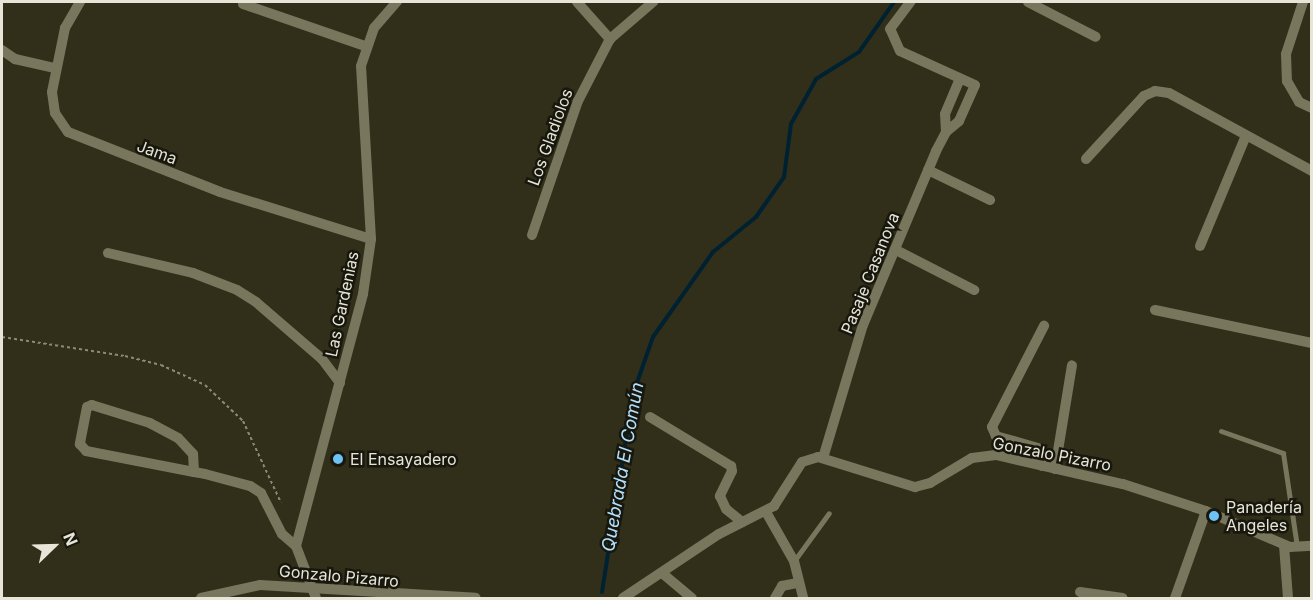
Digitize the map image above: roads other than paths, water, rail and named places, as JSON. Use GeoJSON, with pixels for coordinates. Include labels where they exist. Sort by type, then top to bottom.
{"type":"FeatureCollection","features":[{"type":"Feature","properties":{"kind":"street","name":"Jama"},"geometry":{"type":"LineString","coordinates":[[80,2],[65,28],[55,68],[52,92],[56,113],[68,132],[220,192],[371,239]]}},
{"type":"Feature","properties":{"kind":"street","name":"Las Gardenias"},"geometry":{"type":"LineString","coordinates":[[296,546],[363,294],[371,239],[360,94],[365,46],[374,28],[397,2]]}},
{"type":"Feature","properties":{"kind":"street"},"geometry":{"type":"LineString","coordinates":[[577,2],[610,39]]}},
{"type":"Feature","properties":{"kind":"street","name":"Los Gladiolos"},"geometry":{"type":"LineString","coordinates":[[532,235],[578,101],[610,39],[653,2]]}},
{"type":"Feature","properties":{"kind":"street"},"geometry":{"type":"LineString","coordinates":[[910,2],[890,29],[896,46],[975,85],[959,121],[945,134]]}},
{"type":"Feature","properties":{"kind":"street"},"geometry":{"type":"LineString","coordinates":[[1028,2],[1096,37]]}},
{"type":"Feature","properties":{"kind":"street"},"geometry":{"type":"LineString","coordinates":[[1304,2],[1286,54],[1287,81],[1299,102],[1311,108]]}},
{"type":"Feature","properties":{"kind":"street"},"geometry":{"type":"LineString","coordinates":[[243,4],[365,46]]}},
{"type":"Feature","properties":{"kind":"street"},"geometry":{"type":"LineString","coordinates":[[2,50],[15,59],[55,68]]}},
{"type":"Feature","properties":{"kind":"street"},"geometry":{"type":"LineString","coordinates":[[945,134],[945,114],[960,79]]}},
{"type":"Feature","properties":{"kind":"street"},"geometry":{"type":"LineString","coordinates":[[1086,159],[1144,96],[1155,91],[1169,93],[1245,138],[1311,171]]}},
{"type":"Feature","properties":{"kind":"street","name":"Pasaje Casanova"},"geometry":{"type":"LineString","coordinates":[[823,458],[863,325],[945,134]]}},
{"type":"Feature","properties":{"kind":"street"},"geometry":{"type":"LineString","coordinates":[[1200,246],[1245,138]]}},
{"type":"Feature","properties":{"kind":"street"},"geometry":{"type":"LineString","coordinates":[[928,170],[990,200]]}},
{"type":"Feature","properties":{"kind":"street"},"geometry":{"type":"LineString","coordinates":[[896,250],[974,290]]}},
{"type":"Feature","properties":{"kind":"street"},"geometry":{"type":"LineString","coordinates":[[108,253],[193,273],[237,290],[256,302],[322,359],[340,383]]}},
{"type":"Feature","properties":{"kind":"street"},"geometry":{"type":"LineString","coordinates":[[1155,310],[1311,343]]}},
{"type":"Feature","properties":{"kind":"street"},"geometry":{"type":"LineString","coordinates":[[1042,466],[1038,448],[996,436],[992,427],[1044,326]]}},
{"type":"Feature","properties":{"kind":"street"},"geometry":{"type":"LineString","coordinates":[[1055,469],[1072,365]]}},
{"type":"Feature","properties":{"kind":"street"},"geometry":{"type":"LineString","coordinates":[[194,472],[193,454],[178,438],[150,423],[92,405],[87,407],[82,448],[250,486],[261,493],[282,534],[296,546],[316,598]]}},
{"type":"Feature","properties":{"kind":"street"},"geometry":{"type":"LineString","coordinates":[[650,417],[731,466],[732,471],[720,496],[726,509],[742,522]]}},
{"type":"Feature","properties":{"kind":"street","name":"Gonzalo Pizarro"},"geometry":{"type":"LineString","coordinates":[[823,458],[904,487],[930,483],[981,455],[1123,484],[1206,511],[1284,545],[1298,548],[1311,546]]}},
{"type":"Feature","properties":{"kind":"street"},"geometry":{"type":"LineString","coordinates":[[623,598],[742,522],[766,512],[780,499],[802,462],[823,458]]}},
{"type":"Feature","properties":{"kind":"street"},"geometry":{"type":"LineString","coordinates":[[1174,598],[1206,511]]}},
{"type":"Feature","properties":{"kind":"street"},"geometry":{"type":"LineString","coordinates":[[766,512],[794,561],[803,598]]}},
{"type":"Feature","properties":{"kind":"street"},"geometry":{"type":"LineString","coordinates":[[1284,545],[1288,598]]}},
{"type":"Feature","properties":{"kind":"street"},"geometry":{"type":"LineString","coordinates":[[662,573],[692,598]]}},
{"type":"Feature","properties":{"kind":"street"},"geometry":{"type":"LineString","coordinates":[[774,598],[782,586],[798,583]]}},
{"type":"Feature","properties":{"kind":"street","name":"Gonzalo Pizarro"},"geometry":{"type":"LineString","coordinates":[[201,598],[260,585],[311,586],[385,596],[476,598]]}},
{"type":"Feature","properties":{"kind":"street"},"geometry":{"type":"LineString","coordinates":[[1080,592],[1122,598]]}},
{"type":"Feature","properties":{"kind":"lane"},"geometry":{"type":"LineString","coordinates":[[1221,431],[1283,453],[1298,548]]}},
{"type":"Feature","properties":{"kind":"lane"},"geometry":{"type":"LineString","coordinates":[[794,561],[829,513]]}},
{"type":"Feature","properties":{"kind":"waterway","name":"Quebrada El Común"},"geometry":{"type":"LineString","coordinates":[[602,592],[633,394],[653,337],[713,252],[756,217],[784,177],[791,124],[816,79],[859,52],[894,2]]}},
{"type":"Feature","properties":{"kind":"place","name":"El Ensayadero"},"geometry":{"type":"Point","coordinates":[338,459]}},
{"type":"Feature","properties":{"kind":"place","name":"Panadería Angeles"},"geometry":{"type":"Point","coordinates":[1214,516]}}]}
